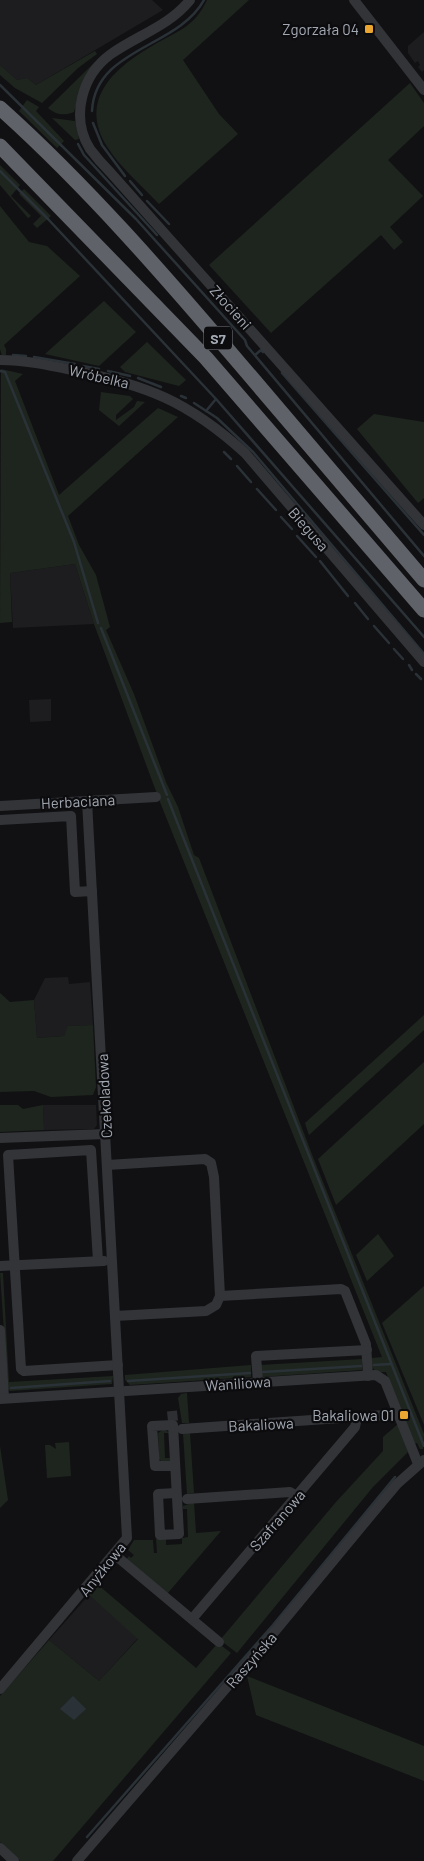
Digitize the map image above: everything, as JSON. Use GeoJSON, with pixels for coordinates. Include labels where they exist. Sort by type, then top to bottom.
{"type":"FeatureCollection","features":[{"type":"Feature","properties":{"kind":"highway","name":"S7"},"geometry":{"type":"LineString","coordinates":[[0,108],[63,169],[175,288],[424,580]]}},
{"type":"Feature","properties":{"kind":"highway","name":"S7"},"geometry":{"type":"LineString","coordinates":[[0,146],[206,358],[284,451],[424,610]]}},
{"type":"Feature","properties":{"kind":"street"},"geometry":{"type":"LineString","coordinates":[[354,0],[424,90]]}},
{"type":"Feature","properties":{"kind":"street","name":"Złocieni"},"geometry":{"type":"LineString","coordinates":[[190,1],[170,20],[110,54],[92,74],[82,96],[80,110],[82,130],[90,149],[424,525]]}},
{"type":"Feature","properties":{"kind":"street","name":"Wróbelka"},"geometry":{"type":"LineString","coordinates":[[4,360],[48,365],[128,382],[185,406]]}},
{"type":"Feature","properties":{"kind":"street","name":"Biegusa"},"geometry":{"type":"LineString","coordinates":[[185,406],[217,427],[245,453],[424,662]]}},
{"type":"Feature","properties":{"kind":"street","name":"Herbaciana"},"geometry":{"type":"LineString","coordinates":[[0,806],[156,797]]}},
{"type":"Feature","properties":{"kind":"street","name":"Czekoladowa"},"geometry":{"type":"LineString","coordinates":[[87,801],[119,1391]]}},
{"type":"Feature","properties":{"kind":"street"},"geometry":{"type":"LineString","coordinates":[[0,820],[71,816],[75,892],[92,891]]}},
{"type":"Feature","properties":{"kind":"street"},"geometry":{"type":"LineString","coordinates":[[72,844],[89,842]]}},
{"type":"Feature","properties":{"kind":"street"},"geometry":{"type":"LineString","coordinates":[[0,1138],[105,1134]]}},
{"type":"Feature","properties":{"kind":"street"},"geometry":{"type":"LineString","coordinates":[[46,1136],[46,1152]]}},
{"type":"Feature","properties":{"kind":"street"},"geometry":{"type":"LineString","coordinates":[[98,1261],[91,1150],[10,1153],[7,1157],[21,1369],[24,1371],[118,1365]]}},
{"type":"Feature","properties":{"kind":"street"},"geometry":{"type":"LineString","coordinates":[[93,1174],[107,1169],[209,1160],[214,1177],[220,1296],[216,1305],[206,1311],[115,1316]]}},
{"type":"Feature","properties":{"kind":"street"},"geometry":{"type":"LineString","coordinates":[[0,1266],[112,1260]]}},
{"type":"Feature","properties":{"kind":"street"},"geometry":{"type":"LineString","coordinates":[[220,1296],[341,1289],[345,1291],[367,1350],[368,1376],[382,1377],[385,1381],[421,1462]]}},
{"type":"Feature","properties":{"kind":"street"},"geometry":{"type":"LineString","coordinates":[[0,1330],[2,1398]]}},
{"type":"Feature","properties":{"kind":"street"},"geometry":{"type":"LineString","coordinates":[[258,1382],[256,1356],[367,1350]]}},
{"type":"Feature","properties":{"kind":"street","name":"Waniliowa"},"geometry":{"type":"LineString","coordinates":[[2,1398],[368,1376]]}},
{"type":"Feature","properties":{"kind":"street","name":"Anyżkowa"},"geometry":{"type":"LineString","coordinates":[[0,1689],[124,1543],[127,1533],[119,1391]]}},
{"type":"Feature","properties":{"kind":"street","name":"Bakaliowa"},"geometry":{"type":"LineString","coordinates":[[175,1466],[154,1466],[152,1426],[357,1418],[399,1414]]}},
{"type":"Feature","properties":{"kind":"street","name":"Szafranowa"},"geometry":{"type":"LineString","coordinates":[[192,1619],[355,1426],[357,1418]]}},
{"type":"Feature","properties":{"kind":"street"},"geometry":{"type":"LineString","coordinates":[[176,1425],[176,1492]]}},
{"type":"Feature","properties":{"kind":"street","name":"Raszyńska"},"geometry":{"type":"LineString","coordinates":[[77,1861],[276,1630],[376,1509],[421,1462]]}},
{"type":"Feature","properties":{"kind":"street"},"geometry":{"type":"LineString","coordinates":[[190,1499],[290,1492],[297,1496]]}},
{"type":"Feature","properties":{"kind":"street"},"geometry":{"type":"LineString","coordinates":[[114,1555],[218,1642]]}},
{"type":"Feature","properties":{"kind":"street"},"geometry":{"type":"LineString","coordinates":[[0,1848],[14,1861]]}},
{"type":"Feature","properties":{"kind":"shaded area"},"geometry":{"type":"Polygon","coordinates":[[[0,0],[152,0],[163,10],[36,85],[27,78],[17,80],[0,65],[0,0]]]}},
{"type":"Feature","properties":{"kind":"shaded area"},"geometry":{"type":"Polygon","coordinates":[[[207,0],[249,0],[183,60],[219,114],[238,134],[159,204],[125,170],[108,148],[99,130],[97,114],[99,99],[105,85],[115,73],[142,52],[180,31],[192,22],[207,0]]]}},
{"type":"Feature","properties":{"kind":"shaded area"},"geometry":{"type":"Polygon","coordinates":[[[424,32],[424,70],[422,72],[418,67],[420,65],[418,61],[415,63],[408,53],[408,46],[424,32]]]}},
{"type":"Feature","properties":{"kind":"shaded area"},"geometry":{"type":"Polygon","coordinates":[[[95,51],[97,54],[78,68],[42,103],[15,88],[0,75],[0,65],[17,80],[27,78],[36,85],[95,51]]]}},
{"type":"Feature","properties":{"kind":"shaded area"},"geometry":{"type":"Polygon","coordinates":[[[96,61],[83,81],[74,112],[60,114],[48,108],[96,61]]]}},
{"type":"Feature","properties":{"kind":"shaded area"},"geometry":{"type":"Polygon","coordinates":[[[410,83],[424,103],[424,126],[388,160],[423,196],[390,227],[403,242],[394,250],[381,235],[271,333],[209,265],[410,83]]]}},
{"type":"Feature","properties":{"kind":"shaded area"},"geometry":{"type":"Polygon","coordinates":[[[27,100],[39,107],[36,111],[64,141],[57,148],[19,111],[27,100]]]}},
{"type":"Feature","properties":{"kind":"shaded area"},"geometry":{"type":"Polygon","coordinates":[[[52,118],[75,121],[79,139],[75,140],[52,118]]]}},
{"type":"Feature","properties":{"kind":"shaded area"},"geometry":{"type":"Polygon","coordinates":[[[0,165],[20,185],[11,196],[31,216],[28,218],[0,185],[0,165]]]}},
{"type":"Feature","properties":{"kind":"shaded area"},"geometry":{"type":"Polygon","coordinates":[[[24,189],[51,216],[37,228],[33,224],[41,216],[19,194],[24,189]]]}},
{"type":"Feature","properties":{"kind":"shaded area"},"geometry":{"type":"Polygon","coordinates":[[[0,206],[29,242],[47,246],[80,276],[4,345],[6,355],[2,356],[0,349],[0,206]]]}},
{"type":"Feature","properties":{"kind":"shaded area"},"geometry":{"type":"Polygon","coordinates":[[[104,301],[136,332],[99,366],[45,354],[104,301]]]}},
{"type":"Feature","properties":{"kind":"shaded area"},"geometry":{"type":"Polygon","coordinates":[[[147,342],[186,380],[179,386],[125,372],[120,367],[147,342]]]}},
{"type":"Feature","properties":{"kind":"shaded area"},"geometry":{"type":"Polygon","coordinates":[[[1,369],[23,374],[15,381],[59,495],[158,408],[178,417],[68,516],[79,545],[96,575],[110,627],[106,630],[134,694],[166,782],[178,807],[194,855],[199,858],[313,1157],[424,1434],[423,1449],[420,1449],[417,1443],[414,1444],[386,1372],[376,1372],[372,1367],[372,1358],[382,1357],[160,802],[94,624],[75,564],[10,573],[12,622],[0,623],[1,369]]]}},
{"type":"Feature","properties":{"kind":"shaded area"},"geometry":{"type":"Polygon","coordinates":[[[101,392],[130,396],[133,399],[116,415],[116,420],[134,407],[137,401],[145,402],[119,426],[99,410],[101,392]]]}},
{"type":"Feature","properties":{"kind":"shaded area"},"geometry":{"type":"Polygon","coordinates":[[[374,414],[424,422],[424,498],[418,503],[357,429],[374,414]]]}},
{"type":"Feature","properties":{"kind":"shaded area"},"geometry":{"type":"Polygon","coordinates":[[[75,564],[94,624],[13,628],[10,573],[75,564]]]}},
{"type":"Feature","properties":{"kind":"shaded area"},"geometry":{"type":"Polygon","coordinates":[[[51,699],[51,721],[30,722],[29,700],[51,699]]]}},
{"type":"Feature","properties":{"kind":"shaded area"},"geometry":{"type":"Polygon","coordinates":[[[68,977],[69,984],[90,982],[93,1025],[69,1026],[64,1036],[37,1038],[34,1000],[45,978],[68,977]]]}},
{"type":"Feature","properties":{"kind":"shaded area"},"geometry":{"type":"Polygon","coordinates":[[[0,993],[10,1002],[34,1000],[37,1038],[64,1036],[68,1026],[93,1025],[96,1087],[93,1095],[51,1097],[34,1091],[0,1092],[0,993]]]}},
{"type":"Feature","properties":{"kind":"shaded area"},"geometry":{"type":"Polygon","coordinates":[[[424,1015],[424,1030],[309,1135],[305,1123],[424,1015]]]}},
{"type":"Feature","properties":{"kind":"shaded area"},"geometry":{"type":"Polygon","coordinates":[[[424,1062],[424,1124],[336,1205],[318,1159],[424,1062]]]}},
{"type":"Feature","properties":{"kind":"shaded area"},"geometry":{"type":"Polygon","coordinates":[[[0,1105],[18,1105],[23,1109],[43,1105],[44,1130],[0,1132],[0,1105]]]}},
{"type":"Feature","properties":{"kind":"shaded area"},"geometry":{"type":"Polygon","coordinates":[[[43,1105],[96,1105],[97,1125],[94,1129],[44,1130],[43,1105]]]}},
{"type":"Feature","properties":{"kind":"shaded area"},"geometry":{"type":"Polygon","coordinates":[[[378,1234],[394,1256],[367,1281],[356,1255],[378,1234]]]}},
{"type":"Feature","properties":{"kind":"shaded area"},"geometry":{"type":"Polygon","coordinates":[[[0,1273],[3,1273],[9,1382],[113,1376],[112,1384],[10,1391],[8,1389],[0,1273]]]}},
{"type":"Feature","properties":{"kind":"shaded area"},"geometry":{"type":"Polygon","coordinates":[[[424,1286],[424,1425],[382,1323],[424,1286]]]}},
{"type":"Feature","properties":{"kind":"shaded area"},"geometry":{"type":"Polygon","coordinates":[[[362,1359],[362,1370],[261,1377],[260,1365],[362,1359]]]}},
{"type":"Feature","properties":{"kind":"shaded area"},"geometry":{"type":"Polygon","coordinates":[[[251,1365],[251,1377],[130,1385],[125,1380],[125,1375],[251,1365]]]}},
{"type":"Feature","properties":{"kind":"shaded area"},"geometry":{"type":"Polygon","coordinates":[[[187,1393],[189,1423],[182,1423],[178,1398],[181,1394],[187,1393]]]}},
{"type":"Feature","properties":{"kind":"shaded area"},"geometry":{"type":"Polygon","coordinates":[[[398,1424],[408,1452],[373,1487],[237,1653],[220,1640],[336,1502],[383,1451],[383,1437],[398,1424]]]}},
{"type":"Feature","properties":{"kind":"shaded area"},"geometry":{"type":"Polygon","coordinates":[[[164,1429],[170,1433],[164,1433],[165,1458],[171,1458],[170,1462],[159,1459],[158,1433],[164,1429]]]}},
{"type":"Feature","properties":{"kind":"shaded area"},"geometry":{"type":"Polygon","coordinates":[[[183,1433],[190,1433],[194,1493],[187,1494],[183,1433]]]}},
{"type":"Feature","properties":{"kind":"shaded area"},"geometry":{"type":"Polygon","coordinates":[[[69,1442],[71,1476],[47,1478],[45,1445],[50,1445],[56,1449],[55,1443],[69,1442]]]}},
{"type":"Feature","properties":{"kind":"shaded area"},"geometry":{"type":"Polygon","coordinates":[[[0,1446],[8,1500],[0,1508],[0,1446]]]}},
{"type":"Feature","properties":{"kind":"shaded area"},"geometry":{"type":"Polygon","coordinates":[[[194,1502],[196,1533],[221,1531],[167,1594],[126,1560],[129,1556],[131,1558],[134,1555],[128,1550],[134,1540],[153,1540],[154,1553],[157,1553],[156,1539],[166,1539],[166,1545],[182,1544],[182,1538],[188,1537],[187,1509],[183,1509],[183,1506],[194,1502]]]}},
{"type":"Feature","properties":{"kind":"shaded area"},"geometry":{"type":"Polygon","coordinates":[[[97,1584],[196,1668],[218,1643],[231,1653],[53,1861],[20,1861],[0,1842],[0,1696],[49,1640],[99,1681],[138,1639],[89,1595],[97,1584]]]}},
{"type":"Feature","properties":{"kind":"shaded area"},"geometry":{"type":"Polygon","coordinates":[[[89,1595],[138,1638],[99,1681],[49,1640],[89,1595]]]}},
{"type":"Feature","properties":{"kind":"shaded area"},"geometry":{"type":"Polygon","coordinates":[[[247,1676],[424,1746],[424,1781],[256,1715],[247,1676]]]}},
{"type":"Feature","properties":{"kind":"shaded area"},"geometry":{"type":"Polygon","coordinates":[[[73,1696],[86,1709],[74,1720],[60,1709],[73,1696]]]}},
{"type":"Feature","properties":{"kind":"waterway"},"geometry":{"type":"LineString","coordinates":[[92,111],[97,90],[107,74],[122,61],[176,29],[192,16],[204,0]]}},
{"type":"Feature","properties":{"kind":"waterway"},"geometry":{"type":"LineString","coordinates":[[0,85],[136,219],[245,340],[247,346],[424,556]]}},
{"type":"Feature","properties":{"kind":"waterway"},"geometry":{"type":"LineString","coordinates":[[93,123],[102,145],[125,176]]}},
{"type":"Feature","properties":{"kind":"waterway"},"geometry":{"type":"LineString","coordinates":[[78,144],[84,155],[157,235]]}},
{"type":"Feature","properties":{"kind":"waterway"},"geometry":{"type":"LineString","coordinates":[[0,171],[48,219],[216,399],[206,411]]}},
{"type":"Feature","properties":{"kind":"waterway"},"geometry":{"type":"LineString","coordinates":[[130,181],[142,195]]}},
{"type":"Feature","properties":{"kind":"waterway"},"geometry":{"type":"LineString","coordinates":[[147,201],[169,224]]}},
{"type":"Feature","properties":{"kind":"waterway"},"geometry":{"type":"LineString","coordinates":[[255,355],[261,350],[263,352]]}},
{"type":"Feature","properties":{"kind":"waterway"},"geometry":{"type":"LineString","coordinates":[[13,355],[26,356]]}},
{"type":"Feature","properties":{"kind":"waterway"},"geometry":{"type":"LineString","coordinates":[[34,357],[75,364]]}},
{"type":"Feature","properties":{"kind":"waterway"},"geometry":{"type":"LineString","coordinates":[[83,366],[99,369]]}},
{"type":"Feature","properties":{"kind":"waterway"},"geometry":{"type":"LineString","coordinates":[[0,371],[5,372],[74,542],[98,623]]}},
{"type":"Feature","properties":{"kind":"waterway"},"geometry":{"type":"LineString","coordinates":[[108,371],[130,376]]}},
{"type":"Feature","properties":{"kind":"waterway"},"geometry":{"type":"LineString","coordinates":[[282,373],[424,535]]}},
{"type":"Feature","properties":{"kind":"waterway"},"geometry":{"type":"LineString","coordinates":[[138,378],[161,387]]}},
{"type":"Feature","properties":{"kind":"waterway"},"geometry":{"type":"LineString","coordinates":[[181,396],[186,398]]}},
{"type":"Feature","properties":{"kind":"waterway"},"geometry":{"type":"LineString","coordinates":[[216,399],[424,637]]}},
{"type":"Feature","properties":{"kind":"waterway"},"geometry":{"type":"LineString","coordinates":[[194,403],[217,418],[253,452],[424,654]]}},
{"type":"Feature","properties":{"kind":"waterway"},"geometry":{"type":"LineString","coordinates":[[224,452],[231,459]]}},
{"type":"Feature","properties":{"kind":"waterway"},"geometry":{"type":"LineString","coordinates":[[237,466],[251,482]]}},
{"type":"Feature","properties":{"kind":"waterway"},"geometry":{"type":"LineString","coordinates":[[257,489],[276,510]]}},
{"type":"Feature","properties":{"kind":"waterway"},"geometry":{"type":"LineString","coordinates":[[281,517],[292,529]]}},
{"type":"Feature","properties":{"kind":"waterway"},"geometry":{"type":"LineString","coordinates":[[297,536],[316,557]]}},
{"type":"Feature","properties":{"kind":"waterway"},"geometry":{"type":"LineString","coordinates":[[320,561],[348,596]]}},
{"type":"Feature","properties":{"kind":"waterway"},"geometry":{"type":"LineString","coordinates":[[355,603],[368,619]]}},
{"type":"Feature","properties":{"kind":"waterway"},"geometry":{"type":"LineString","coordinates":[[374,626],[389,643]]}},
{"type":"Feature","properties":{"kind":"waterway"},"geometry":{"type":"LineString","coordinates":[[101,628],[167,795]]}},
{"type":"Feature","properties":{"kind":"waterway"},"geometry":{"type":"LineString","coordinates":[[394,649],[403,659]]}},
{"type":"Feature","properties":{"kind":"waterway"},"geometry":{"type":"LineString","coordinates":[[409,665],[412,670]]}},
{"type":"Feature","properties":{"kind":"waterway"},"geometry":{"type":"LineString","coordinates":[[416,674],[421,679]]}},
{"type":"Feature","properties":{"kind":"waterway"},"geometry":{"type":"LineString","coordinates":[[168,799],[424,1446]]}},
{"type":"Feature","properties":{"kind":"waterway"},"geometry":{"type":"LineString","coordinates":[[374,1365],[391,1364]]}},
{"type":"Feature","properties":{"kind":"waterway"},"geometry":{"type":"LineString","coordinates":[[263,1372],[361,1366]]}},
{"type":"Feature","properties":{"kind":"waterway"},"geometry":{"type":"LineString","coordinates":[[128,1381],[250,1373]]}},
{"type":"Feature","properties":{"kind":"waterway"},"geometry":{"type":"LineString","coordinates":[[11,1388],[110,1381]]}},
{"type":"Feature","properties":{"kind":"waterway"},"geometry":{"type":"LineString","coordinates":[[87,1837],[273,1625],[395,1477]]}},
{"type":"Feature","properties":{"kind":"tunnel"},"geometry":{"type":"LineString","coordinates":[[172,1411],[173,1421]]}},
{"type":"Feature","properties":{"kind":"place","name":"Zgorzała 04"},"geometry":{"type":"Point","coordinates":[369,29]}},
{"type":"Feature","properties":{"kind":"place","name":"Bakaliowa 01"},"geometry":{"type":"Point","coordinates":[404,1415]}}]}
